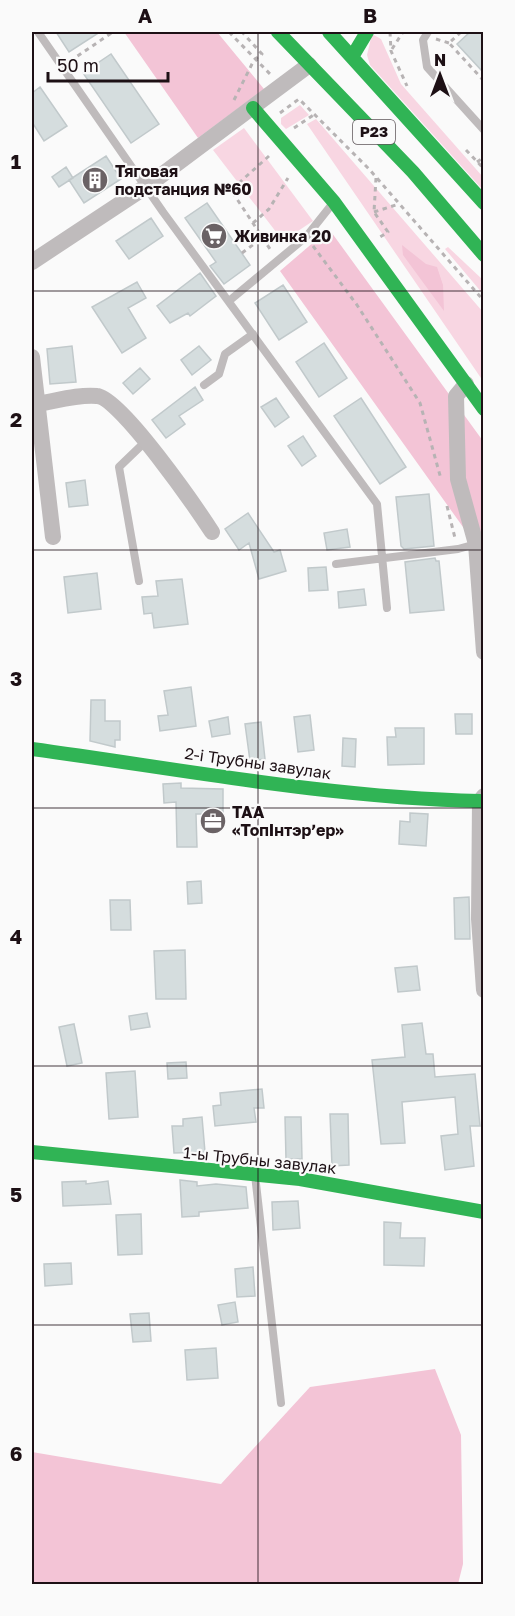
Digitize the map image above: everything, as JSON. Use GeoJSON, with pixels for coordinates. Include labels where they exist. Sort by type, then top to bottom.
{"type":"FeatureCollection","features":[{"type":"Feature","properties":{"kind":"street","name":"Р23"},"geometry":{"type":"LineString","coordinates":[[278,32],[413,172],[483,255]]}},
{"type":"Feature","properties":{"kind":"street","name":"Р23"},"geometry":{"type":"LineString","coordinates":[[330,32],[483,203]]}},
{"type":"Feature","properties":{"kind":"street"},"geometry":{"type":"LineString","coordinates":[[32,262],[147,186],[309,65],[330,32]]}},
{"type":"Feature","properties":{"kind":"street"},"geometry":{"type":"LineString","coordinates":[[309,65],[352,57],[367,32]]}},
{"type":"Feature","properties":{"kind":"street"},"geometry":{"type":"LineString","coordinates":[[253,108],[334,202],[483,410]]}},
{"type":"Feature","properties":{"kind":"street"},"geometry":{"type":"LineString","coordinates":[[32,357],[38,404],[36,430],[52,537]]}},
{"type":"Feature","properties":{"kind":"street"},"geometry":{"type":"LineString","coordinates":[[466,384],[456,396],[458,478],[476,544],[483,652]]}},
{"type":"Feature","properties":{"kind":"street"},"geometry":{"type":"LineString","coordinates":[[38,404],[99,395],[112,403],[171,471],[212,532]]}},
{"type":"Feature","properties":{"kind":"street","name":"2-і Трубны завулак"},"geometry":{"type":"LineString","coordinates":[[32,749],[309,787],[433,800],[482,798]]}},
{"type":"Feature","properties":{"kind":"street"},"geometry":{"type":"LineString","coordinates":[[482,798],[479,919],[483,990]]}},
{"type":"Feature","properties":{"kind":"street","name":"1-ы Трубны завулак"},"geometry":{"type":"LineString","coordinates":[[32,1152],[300,1179],[483,1212]]}},
{"type":"Feature","properties":{"kind":"lane"},"geometry":{"type":"LineString","coordinates":[[38,32],[147,186],[162,212],[377,504],[387,608]]}},
{"type":"Feature","properties":{"kind":"lane"},"geometry":{"type":"LineString","coordinates":[[428,32],[423,40],[427,67],[483,130]]}},
{"type":"Feature","properties":{"kind":"lane"},"geometry":{"type":"LineString","coordinates":[[229,302],[306,237],[334,202]]}},
{"type":"Feature","properties":{"kind":"lane"},"geometry":{"type":"LineString","coordinates":[[204,385],[219,374],[225,354],[253,334]]}},
{"type":"Feature","properties":{"kind":"lane"},"geometry":{"type":"LineString","coordinates":[[139,581],[119,467],[145,442]]}},
{"type":"Feature","properties":{"kind":"lane"},"geometry":{"type":"LineString","coordinates":[[336,564],[458,549],[476,544]]}},
{"type":"Feature","properties":{"kind":"lane"},"geometry":{"type":"LineString","coordinates":[[255,1174],[282,1403]]}},
{"type":"Feature","properties":{"kind":"path"},"geometry":{"type":"LineString","coordinates":[[62,66],[113,32]]}},
{"type":"Feature","properties":{"kind":"path"},"geometry":{"type":"LineString","coordinates":[[230,32],[254,60],[278,81]]}},
{"type":"Feature","properties":{"kind":"path"},"geometry":{"type":"LineString","coordinates":[[229,110],[254,60],[262,54],[242,32]]}},
{"type":"Feature","properties":{"kind":"path"},"geometry":{"type":"LineString","coordinates":[[390,32],[391,51],[407,86]]}},
{"type":"Feature","properties":{"kind":"path"},"geometry":{"type":"LineString","coordinates":[[391,51],[403,32]]}},
{"type":"Feature","properties":{"kind":"path"},"geometry":{"type":"LineString","coordinates":[[461,32],[448,43],[483,81]]}},
{"type":"Feature","properties":{"kind":"path"},"geometry":{"type":"LineString","coordinates":[[299,99],[376,178],[483,302]]}},
{"type":"Feature","properties":{"kind":"path"},"geometry":{"type":"LineString","coordinates":[[277,261],[231,190],[281,141],[315,114]]}},
{"type":"Feature","properties":{"kind":"path"},"geometry":{"type":"LineString","coordinates":[[462,146],[483,169]]}},
{"type":"Feature","properties":{"kind":"path"},"geometry":{"type":"LineString","coordinates":[[477,162],[483,157]]}},
{"type":"Feature","properties":{"kind":"path"},"geometry":{"type":"LineString","coordinates":[[253,223],[269,209],[299,161]]}},
{"type":"Feature","properties":{"kind":"path"},"geometry":{"type":"LineString","coordinates":[[366,247],[388,232],[374,212],[376,178]]}},
{"type":"Feature","properties":{"kind":"path"},"geometry":{"type":"LineString","coordinates":[[374,212],[399,204]]}},
{"type":"Feature","properties":{"kind":"path"},"geometry":{"type":"LineString","coordinates":[[306,237],[357,305],[420,403],[441,481]]}},
{"type":"Feature","properties":{"kind":"path"},"geometry":{"type":"LineString","coordinates":[[242,253],[263,238]]}},
{"type":"Feature","properties":{"kind":"path"},"geometry":{"type":"LineString","coordinates":[[447,504],[458,549]]}},
{"type":"Feature","properties":{"kind":"shaded area"},"geometry":{"type":"Polygon","coordinates":[[[124,32],[217,32],[264,89],[198,138],[124,32]]]}},
{"type":"Feature","properties":{"kind":"shaded area"},"geometry":{"type":"Polygon","coordinates":[[[372,34],[381,39],[401,84],[483,177],[483,190],[370,65],[367,55],[372,34]]]}},
{"type":"Feature","properties":{"kind":"shaded area"},"geometry":{"type":"Polygon","coordinates":[[[300,105],[309,115],[286,129],[281,124],[281,118],[300,105]]]}},
{"type":"Feature","properties":{"kind":"shaded area"},"geometry":{"type":"Polygon","coordinates":[[[316,119],[483,312],[483,381],[307,124],[316,119]]]}},
{"type":"Feature","properties":{"kind":"shaded area"},"geometry":{"type":"Polygon","coordinates":[[[244,128],[313,221],[283,241],[213,150],[244,128]]]}},
{"type":"Feature","properties":{"kind":"shaded area"},"geometry":{"type":"Polygon","coordinates":[[[329,229],[483,441],[483,555],[280,271],[329,229]]]}},
{"type":"Feature","properties":{"kind":"shaded area"},"geometry":{"type":"Polygon","coordinates":[[[402,245],[426,264],[437,267],[443,285],[444,311],[403,255],[402,245]]]}},
{"type":"Feature","properties":{"kind":"shaded area"},"geometry":{"type":"Polygon","coordinates":[[[448,247],[483,280],[483,294],[445,249],[448,247]]]}},
{"type":"Feature","properties":{"kind":"shaded area"},"geometry":{"type":"Polygon","coordinates":[[[435,1369],[461,1435],[463,1564],[458,1584],[32,1584],[32,1452],[221,1484],[310,1387],[435,1369]]]}},
{"type":"Feature","properties":{"kind":"building"},"geometry":{"type":"Polygon","coordinates":[[[56,32],[100,32],[69,52],[56,32]]]}},
{"type":"Feature","properties":{"kind":"building"},"geometry":{"type":"Polygon","coordinates":[[[470,32],[483,32],[483,72],[457,44],[470,32]]]}},
{"type":"Feature","properties":{"kind":"building"},"geometry":{"type":"Polygon","coordinates":[[[111,54],[159,124],[131,143],[83,73],[111,54]]]}},
{"type":"Feature","properties":{"kind":"building"},"geometry":{"type":"Polygon","coordinates":[[[40,87],[67,126],[44,141],[32,122],[32,93],[40,87]]]}},
{"type":"Feature","properties":{"kind":"building","name":"Тяговая подстанция №60"},"geometry":{"type":"Polygon","coordinates":[[[106,156],[121,179],[84,203],[69,180],[106,156]]]}},
{"type":"Feature","properties":{"kind":"building"},"geometry":{"type":"Polygon","coordinates":[[[66,167],[73,178],[59,187],[52,177],[66,167]]]}},
{"type":"Feature","properties":{"kind":"building","name":"Живинка 20"},"geometry":{"type":"Polygon","coordinates":[[[207,203],[250,265],[224,284],[210,266],[216,262],[185,218],[207,203]]]}},
{"type":"Feature","properties":{"kind":"building"},"geometry":{"type":"Polygon","coordinates":[[[151,218],[163,236],[129,259],[116,241],[151,218]]]}},
{"type":"Feature","properties":{"kind":"building"},"geometry":{"type":"Polygon","coordinates":[[[200,273],[216,296],[190,316],[188,313],[170,323],[157,306],[200,273]]]}},
{"type":"Feature","properties":{"kind":"building"},"geometry":{"type":"Polygon","coordinates":[[[137,282],[146,298],[128,308],[146,338],[122,353],[92,307],[137,282]]]}},
{"type":"Feature","properties":{"kind":"building"},"geometry":{"type":"Polygon","coordinates":[[[283,285],[307,322],[279,340],[255,303],[283,285]]]}},
{"type":"Feature","properties":{"kind":"building"},"geometry":{"type":"Polygon","coordinates":[[[324,343],[347,378],[319,397],[296,362],[324,343]]]}},
{"type":"Feature","properties":{"kind":"building"},"geometry":{"type":"Polygon","coordinates":[[[72,346],[76,382],[50,384],[47,349],[72,346]]]}},
{"type":"Feature","properties":{"kind":"building"},"geometry":{"type":"Polygon","coordinates":[[[199,346],[211,360],[192,375],[181,360],[199,346]]]}},
{"type":"Feature","properties":{"kind":"building"},"geometry":{"type":"Polygon","coordinates":[[[140,368],[150,379],[133,394],[123,383],[140,368]]]}},
{"type":"Feature","properties":{"kind":"building"},"geometry":{"type":"Polygon","coordinates":[[[195,387],[203,400],[179,416],[185,424],[166,438],[152,420],[195,387]]]}},
{"type":"Feature","properties":{"kind":"building"},"geometry":{"type":"Polygon","coordinates":[[[276,398],[289,417],[275,427],[261,407],[276,398]]]}},
{"type":"Feature","properties":{"kind":"building"},"geometry":{"type":"Polygon","coordinates":[[[361,398],[406,467],[380,484],[334,416],[361,398]]]}},
{"type":"Feature","properties":{"kind":"building"},"geometry":{"type":"Polygon","coordinates":[[[303,436],[316,456],[302,466],[288,446],[303,436]]]}},
{"type":"Feature","properties":{"kind":"building"},"geometry":{"type":"Polygon","coordinates":[[[85,480],[88,505],[69,507],[66,483],[85,480]]]}},
{"type":"Feature","properties":{"kind":"building"},"geometry":{"type":"Polygon","coordinates":[[[429,494],[434,546],[404,549],[401,546],[396,497],[429,494]]]}},
{"type":"Feature","properties":{"kind":"building"},"geometry":{"type":"Polygon","coordinates":[[[248,513],[274,552],[280,550],[286,571],[259,579],[249,543],[239,550],[225,529],[248,513]]]}},
{"type":"Feature","properties":{"kind":"building"},"geometry":{"type":"Polygon","coordinates":[[[347,529],[350,547],[327,550],[324,533],[347,529]]]}},
{"type":"Feature","properties":{"kind":"building"},"geometry":{"type":"Polygon","coordinates":[[[435,558],[439,561],[444,610],[410,613],[405,562],[435,558]]]}},
{"type":"Feature","properties":{"kind":"building"},"geometry":{"type":"Polygon","coordinates":[[[326,567],[328,590],[309,591],[308,568],[326,567]]]}},
{"type":"Feature","properties":{"kind":"building"},"geometry":{"type":"Polygon","coordinates":[[[97,573],[101,609],[68,613],[64,577],[97,573]]]}},
{"type":"Feature","properties":{"kind":"building"},"geometry":{"type":"Polygon","coordinates":[[[182,579],[188,624],[154,628],[152,613],[144,614],[142,597],[158,596],[156,581],[182,579]]]}},
{"type":"Feature","properties":{"kind":"building"},"geometry":{"type":"Polygon","coordinates":[[[364,589],[366,605],[339,608],[338,592],[364,589]]]}},
{"type":"Feature","properties":{"kind":"building"},"geometry":{"type":"Polygon","coordinates":[[[191,687],[196,726],[160,731],[158,716],[168,715],[164,691],[191,687]]]}},
{"type":"Feature","properties":{"kind":"building"},"geometry":{"type":"Polygon","coordinates":[[[91,700],[105,700],[105,721],[120,721],[120,740],[115,740],[115,747],[90,741],[91,700]]]}},
{"type":"Feature","properties":{"kind":"building"},"geometry":{"type":"Polygon","coordinates":[[[455,714],[472,714],[472,734],[456,734],[455,714]]]}},
{"type":"Feature","properties":{"kind":"building"},"geometry":{"type":"Polygon","coordinates":[[[310,715],[314,750],[298,752],[294,717],[310,715]]]}},
{"type":"Feature","properties":{"kind":"building"},"geometry":{"type":"Polygon","coordinates":[[[228,717],[230,734],[212,737],[209,721],[228,717]]]}},
{"type":"Feature","properties":{"kind":"building"},"geometry":{"type":"Polygon","coordinates":[[[261,722],[265,759],[250,761],[245,724],[261,722]]]}},
{"type":"Feature","properties":{"kind":"building"},"geometry":{"type":"Polygon","coordinates":[[[395,728],[424,728],[424,764],[388,765],[387,737],[396,737],[395,728]]]}},
{"type":"Feature","properties":{"kind":"building"},"geometry":{"type":"Polygon","coordinates":[[[343,738],[356,739],[355,767],[342,766],[343,738]]]}},
{"type":"Feature","properties":{"kind":"building"},"geometry":{"type":"Polygon","coordinates":[[[181,783],[181,788],[223,789],[223,814],[196,814],[197,847],[177,847],[176,802],[164,803],[163,784],[181,783]]]}},
{"type":"Feature","properties":{"kind":"building"},"geometry":{"type":"Polygon","coordinates":[[[410,813],[428,814],[426,846],[399,844],[400,821],[410,822],[410,813]]]}},
{"type":"Feature","properties":{"kind":"building"},"geometry":{"type":"Polygon","coordinates":[[[201,881],[202,903],[188,904],[187,882],[201,881]]]}},
{"type":"Feature","properties":{"kind":"building"},"geometry":{"type":"Polygon","coordinates":[[[469,897],[470,939],[455,939],[454,898],[469,897]]]}},
{"type":"Feature","properties":{"kind":"building"},"geometry":{"type":"Polygon","coordinates":[[[110,900],[130,900],[131,930],[111,930],[110,900]]]}},
{"type":"Feature","properties":{"kind":"building"},"geometry":{"type":"Polygon","coordinates":[[[185,950],[186,999],[156,999],[154,951],[185,950]]]}},
{"type":"Feature","properties":{"kind":"building"},"geometry":{"type":"Polygon","coordinates":[[[417,966],[420,990],[398,992],[395,968],[417,966]]]}},
{"type":"Feature","properties":{"kind":"building"},"geometry":{"type":"Polygon","coordinates":[[[147,1013],[150,1027],[131,1030],[129,1016],[147,1013]]]}},
{"type":"Feature","properties":{"kind":"building"},"geometry":{"type":"Polygon","coordinates":[[[422,1023],[426,1054],[433,1054],[435,1077],[475,1074],[480,1126],[470,1126],[474,1166],[445,1170],[441,1136],[458,1134],[455,1097],[402,1102],[405,1143],[381,1144],[372,1060],[405,1057],[402,1025],[422,1023]]]}},
{"type":"Feature","properties":{"kind":"building"},"geometry":{"type":"Polygon","coordinates":[[[74,1024],[82,1063],[67,1066],[59,1027],[74,1024]]]}},
{"type":"Feature","properties":{"kind":"building"},"geometry":{"type":"Polygon","coordinates":[[[186,1062],[187,1078],[168,1079],[167,1063],[186,1062]]]}},
{"type":"Feature","properties":{"kind":"building"},"geometry":{"type":"Polygon","coordinates":[[[135,1071],[138,1117],[109,1119],[106,1073],[135,1071]]]}},
{"type":"Feature","properties":{"kind":"building"},"geometry":{"type":"Polygon","coordinates":[[[262,1089],[264,1108],[254,1108],[256,1122],[215,1126],[213,1106],[221,1105],[220,1093],[262,1089]]]}},
{"type":"Feature","properties":{"kind":"building"},"geometry":{"type":"Polygon","coordinates":[[[330,1114],[348,1114],[349,1165],[332,1166],[330,1114]]]}},
{"type":"Feature","properties":{"kind":"building"},"geometry":{"type":"Polygon","coordinates":[[[202,1117],[205,1152],[174,1153],[172,1126],[183,1126],[183,1119],[202,1117]]]}},
{"type":"Feature","properties":{"kind":"building"},"geometry":{"type":"Polygon","coordinates":[[[285,1117],[301,1117],[302,1159],[286,1159],[285,1117]]]}},
{"type":"Feature","properties":{"kind":"building"},"geometry":{"type":"Polygon","coordinates":[[[180,1180],[197,1182],[197,1186],[216,1184],[246,1187],[248,1208],[199,1212],[199,1216],[182,1217],[180,1180]]]}},
{"type":"Feature","properties":{"kind":"building"},"geometry":{"type":"Polygon","coordinates":[[[86,1181],[86,1184],[108,1181],[111,1204],[63,1206],[62,1182],[86,1181]]]}},
{"type":"Feature","properties":{"kind":"building"},"geometry":{"type":"Polygon","coordinates":[[[298,1201],[300,1228],[273,1230],[272,1202],[298,1201]]]}},
{"type":"Feature","properties":{"kind":"building"},"geometry":{"type":"Polygon","coordinates":[[[141,1214],[142,1254],[118,1255],[116,1215],[141,1214]]]}},
{"type":"Feature","properties":{"kind":"building"},"geometry":{"type":"Polygon","coordinates":[[[384,1222],[401,1223],[400,1238],[425,1238],[424,1266],[384,1265],[384,1222]]]}},
{"type":"Feature","properties":{"kind":"building"},"geometry":{"type":"Polygon","coordinates":[[[71,1263],[72,1284],[45,1286],[44,1264],[71,1263]]]}},
{"type":"Feature","properties":{"kind":"building"},"geometry":{"type":"Polygon","coordinates":[[[253,1267],[255,1296],[237,1297],[235,1269],[253,1267]]]}},
{"type":"Feature","properties":{"kind":"building"},"geometry":{"type":"Polygon","coordinates":[[[235,1302],[238,1322],[222,1325],[218,1305],[235,1302]]]}},
{"type":"Feature","properties":{"kind":"building"},"geometry":{"type":"Polygon","coordinates":[[[149,1313],[151,1341],[133,1342],[130,1314],[149,1313]]]}},
{"type":"Feature","properties":{"kind":"building"},"geometry":{"type":"Polygon","coordinates":[[[216,1348],[218,1378],[187,1380],[185,1350],[216,1348]]]}},
{"type":"Feature","properties":{"kind":"traffic: fast"},"geometry":{"type":"LineString","coordinates":[[278,32],[413,172],[484,255]]}},
{"type":"Feature","properties":{"kind":"traffic: fast"},"geometry":{"type":"LineString","coordinates":[[329,32],[484,203]]}},
{"type":"Feature","properties":{"kind":"traffic: fast"},"geometry":{"type":"LineString","coordinates":[[352,57],[367,32]]}},
{"type":"Feature","properties":{"kind":"traffic: fast"},"geometry":{"type":"LineString","coordinates":[[253,108],[334,202],[484,409]]}},
{"type":"Feature","properties":{"kind":"traffic: fast"},"geometry":{"type":"LineString","coordinates":[[32,749],[311,789],[424,799],[480,801]]}},
{"type":"Feature","properties":{"kind":"traffic: fast"},"geometry":{"type":"LineString","coordinates":[[32,1152],[300,1179],[484,1212]]}},
{"type":"Feature","properties":{"kind":"place","name":"Тяговая подстанция №60"},"geometry":{"type":"Point","coordinates":[95,180]}},
{"type":"Feature","properties":{"kind":"place","name":"Живинка 20"},"geometry":{"type":"Point","coordinates":[214,236]}},
{"type":"Feature","properties":{"kind":"place","name":"ТАА «ТопІнтэрʼер»"},"geometry":{"type":"Point","coordinates":[213,821]}}]}
